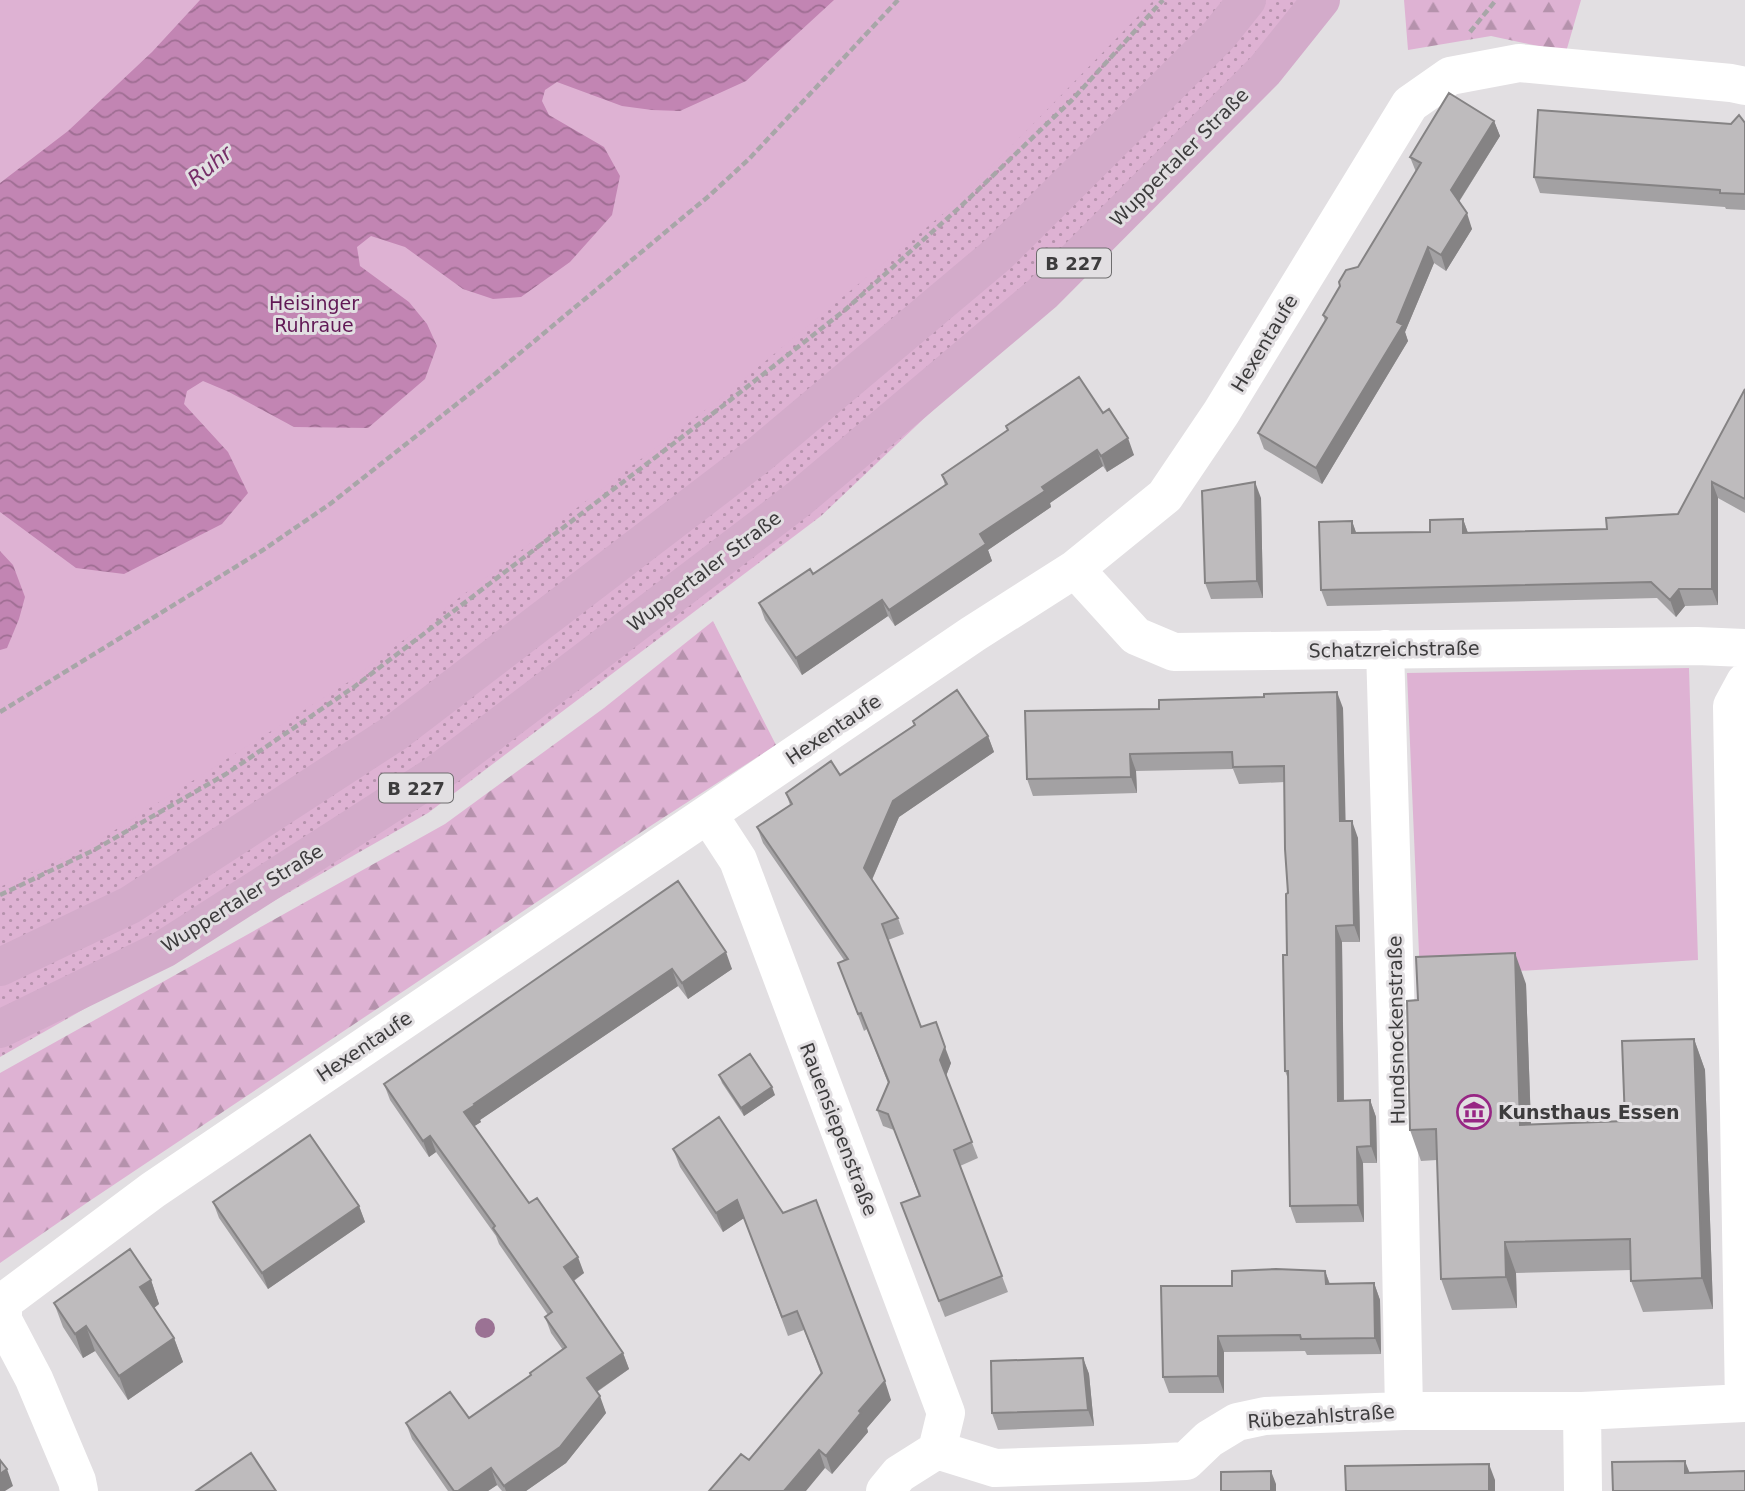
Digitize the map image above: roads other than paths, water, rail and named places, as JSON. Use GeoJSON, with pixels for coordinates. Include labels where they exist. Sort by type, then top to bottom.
{"type":"FeatureCollection","features":[{"type":"Feature","properties":{"kind":"main road","name":"B 227"},"geometry":{"type":"LineString","coordinates":[[0,967],[130,905],[396,732],[749,462],[998,254],[1219,35],[1247,0]]}},
{"type":"Feature","properties":{"kind":"main road","name":"Wuppertaler Straße"},"geometry":{"type":"LineString","coordinates":[[0,1028],[164,949],[434,776],[800,498],[1043,293],[1265,71],[1321,0]]}},
{"type":"Feature","properties":{"kind":"street","name":"Hexentaufe"},"geometry":{"type":"LineString","coordinates":[[79,1491],[78,1481],[34,1379],[3,1320],[3,1302],[153,1189],[961,641],[1075,569],[1165,496],[1221,413],[1410,104],[1450,76],[1519,63],[1745,86]]}},
{"type":"Feature","properties":{"kind":"street","name":"Schatzreichstraße"},"geometry":{"type":"LineString","coordinates":[[1075,569],[1136,636],[1174,652],[1698,646],[1745,648]]}},
{"type":"Feature","properties":{"kind":"street","name":"Hundsnockenstraße"},"geometry":{"type":"LineString","coordinates":[[1385,649],[1404,1411]]}},
{"type":"Feature","properties":{"kind":"street"},"geometry":{"type":"LineString","coordinates":[[1745,681],[1732,706],[1745,1403]]}},
{"type":"Feature","properties":{"kind":"street","name":"Rauensiepenstraße"},"geometry":{"type":"LineString","coordinates":[[709,814],[738,860],[946,1413],[937,1450]]}},
{"type":"Feature","properties":{"kind":"street","name":"Rübezahlstraße"},"geometry":{"type":"LineString","coordinates":[[937,1450],[995,1468],[1146,1463],[1188,1476],[1209,1440],[1237,1422],[1265,1416],[1404,1411],[1582,1411],[1745,1403]]}},
{"type":"Feature","properties":{"kind":"street"},"geometry":{"type":"LineString","coordinates":[[1582,1411],[1583,1491]]}},
{"type":"Feature","properties":{"kind":"street"},"geometry":{"type":"LineString","coordinates":[[886,1491],[900,1474],[937,1450]]}},
{"type":"Feature","properties":{"kind":"water","name":"Ruhr"},"geometry":{"type":"Polygon","coordinates":[[[200,0],[834,0],[746,81],[680,111],[622,106],[557,82],[545,90],[542,101],[549,115],[604,147],[620,176],[612,215],[570,262],[521,297],[493,299],[463,289],[405,247],[371,236],[357,247],[360,266],[409,302],[427,324],[437,346],[425,379],[368,428],[294,427],[203,381],[187,391],[184,404],[228,452],[248,493],[222,524],[124,574],[76,568],[0,512],[0,183],[68,131],[152,52],[200,0]]]}},
{"type":"Feature","properties":{"kind":"water"},"geometry":{"type":"Polygon","coordinates":[[[0,551],[13,565],[25,597],[7,648],[0,650],[0,551]]]}},
{"type":"Feature","properties":{"kind":"place","name":"Kunsthaus Essen"},"geometry":{"type":"Point","coordinates":[1474,1112]}},
{"type":"Feature","properties":{"kind":"park label","name":"Heisinger Ruhraue"},"geometry":{"type":"Point","coordinates":[314,314]}}]}
